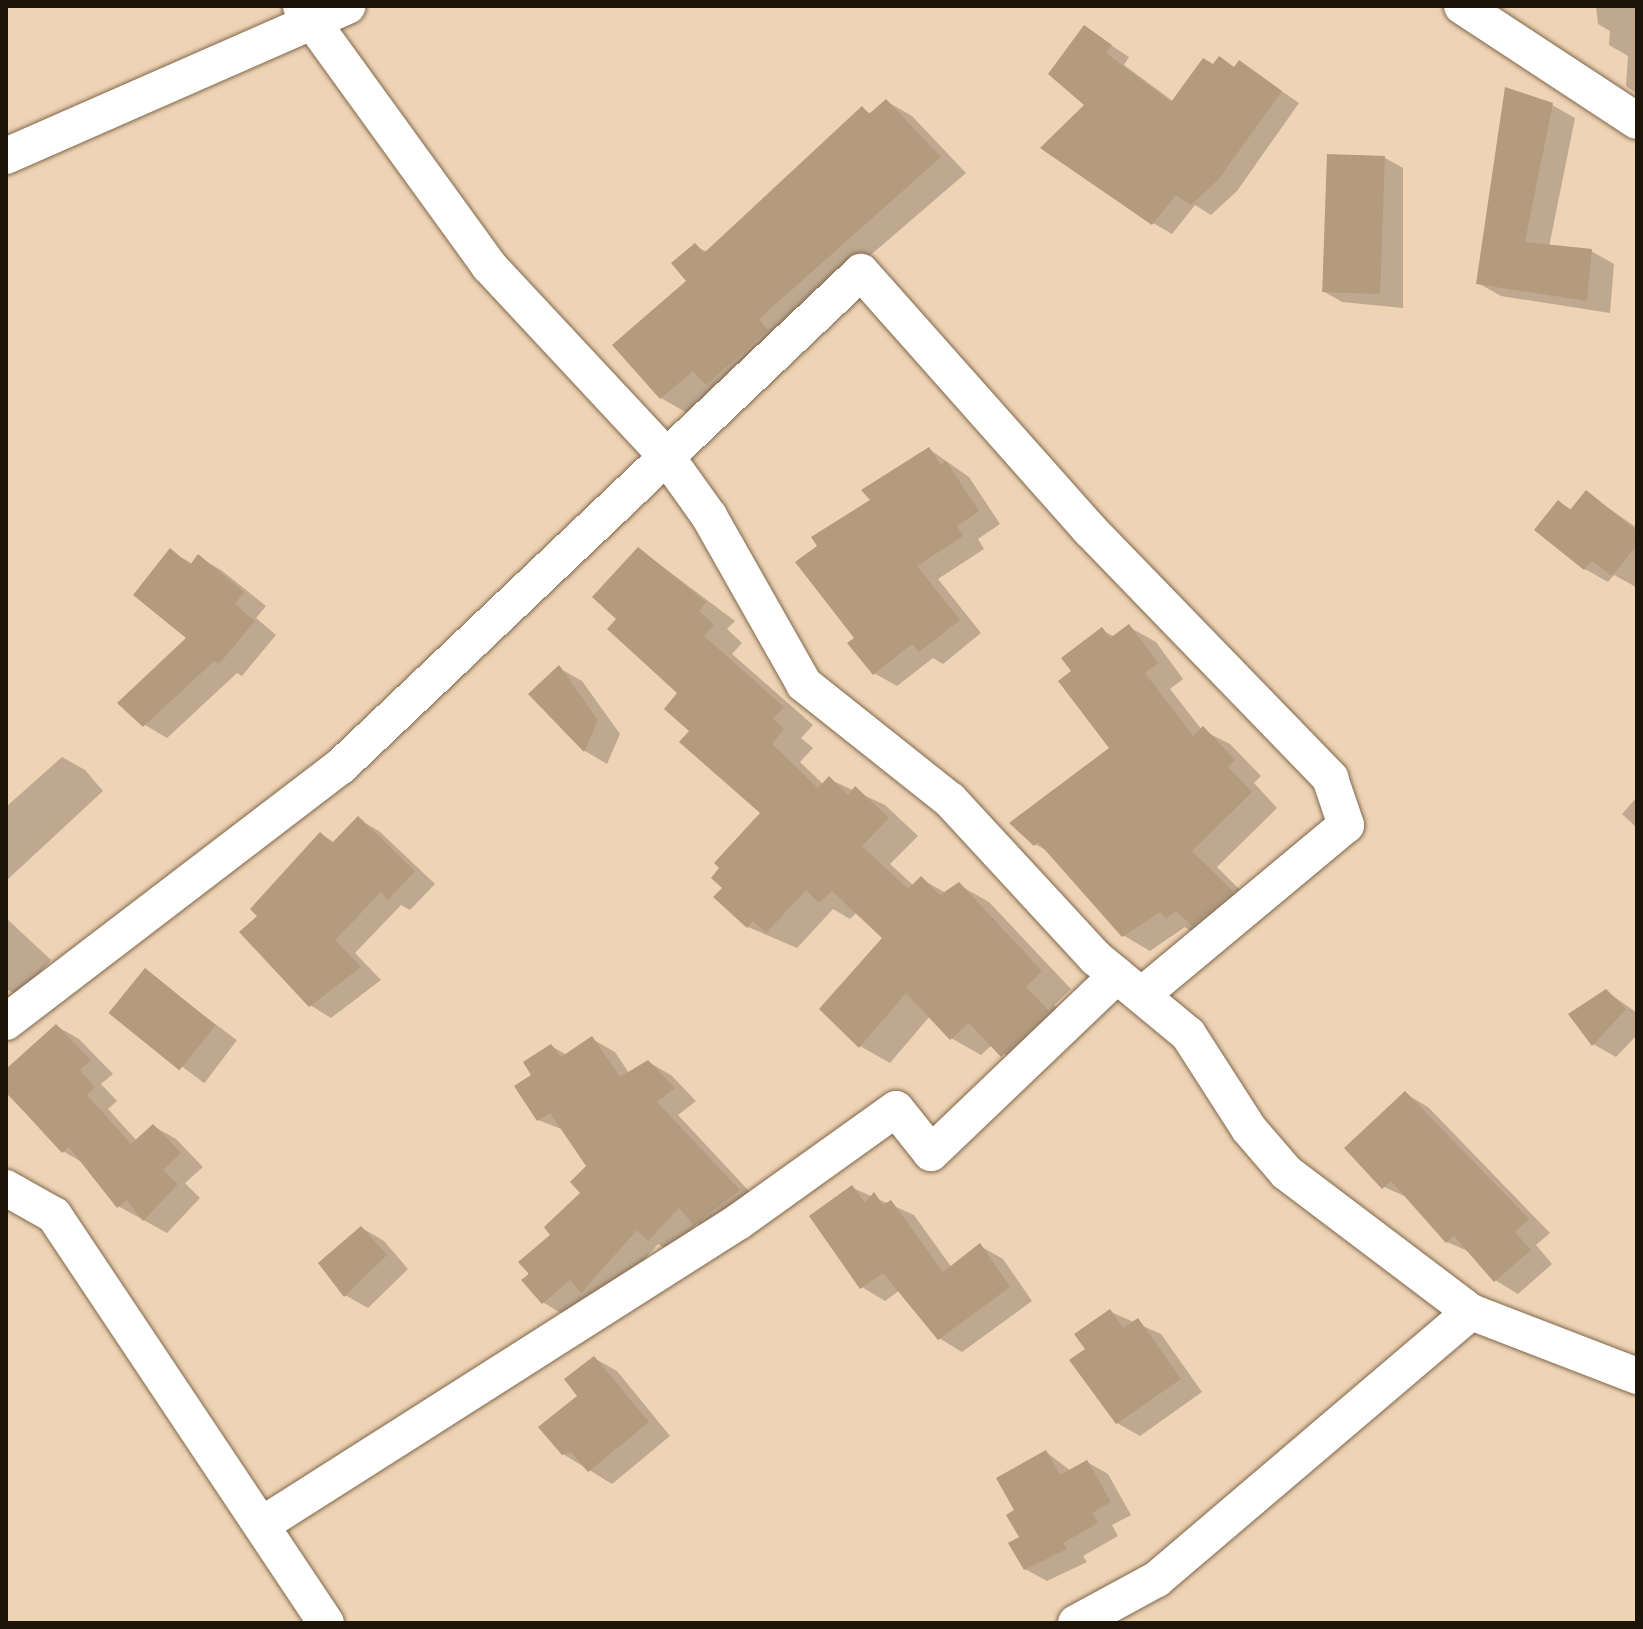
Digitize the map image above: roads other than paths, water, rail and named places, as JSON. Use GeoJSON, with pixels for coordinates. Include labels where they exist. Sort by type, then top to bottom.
{"type":"FeatureCollection","features":[{"type":"Feature","properties":{"kind":"street"},"geometry":{"type":"LineString","coordinates":[[6,156],[307,13],[348,6]]}},
{"type":"Feature","properties":{"kind":"street"},"geometry":{"type":"LineString","coordinates":[[1462,6],[1637,121]]}},
{"type":"Feature","properties":{"kind":"street"},"geometry":{"type":"LineString","coordinates":[[307,13],[489,266],[666,456],[709,516],[804,684],[950,800],[985,833],[1010,871],[1129,985],[1188,1034],[1249,1129],[1287,1173],[1471,1312],[1637,1376]]}},
{"type":"Feature","properties":{"kind":"street"},"geometry":{"type":"LineString","coordinates":[[6,1022],[341,766],[861,272],[1089,529],[1330,778],[1346,825],[1129,985],[931,1153],[896,1109],[738,1222],[263,1524]]}},
{"type":"Feature","properties":{"kind":"street"},"geometry":{"type":"LineString","coordinates":[[6,1188],[54,1215],[263,1524],[326,1623]]}},
{"type":"Feature","properties":{"kind":"street"},"geometry":{"type":"LineString","coordinates":[[1076,1623],[1157,1579],[1471,1312]]}}]}
